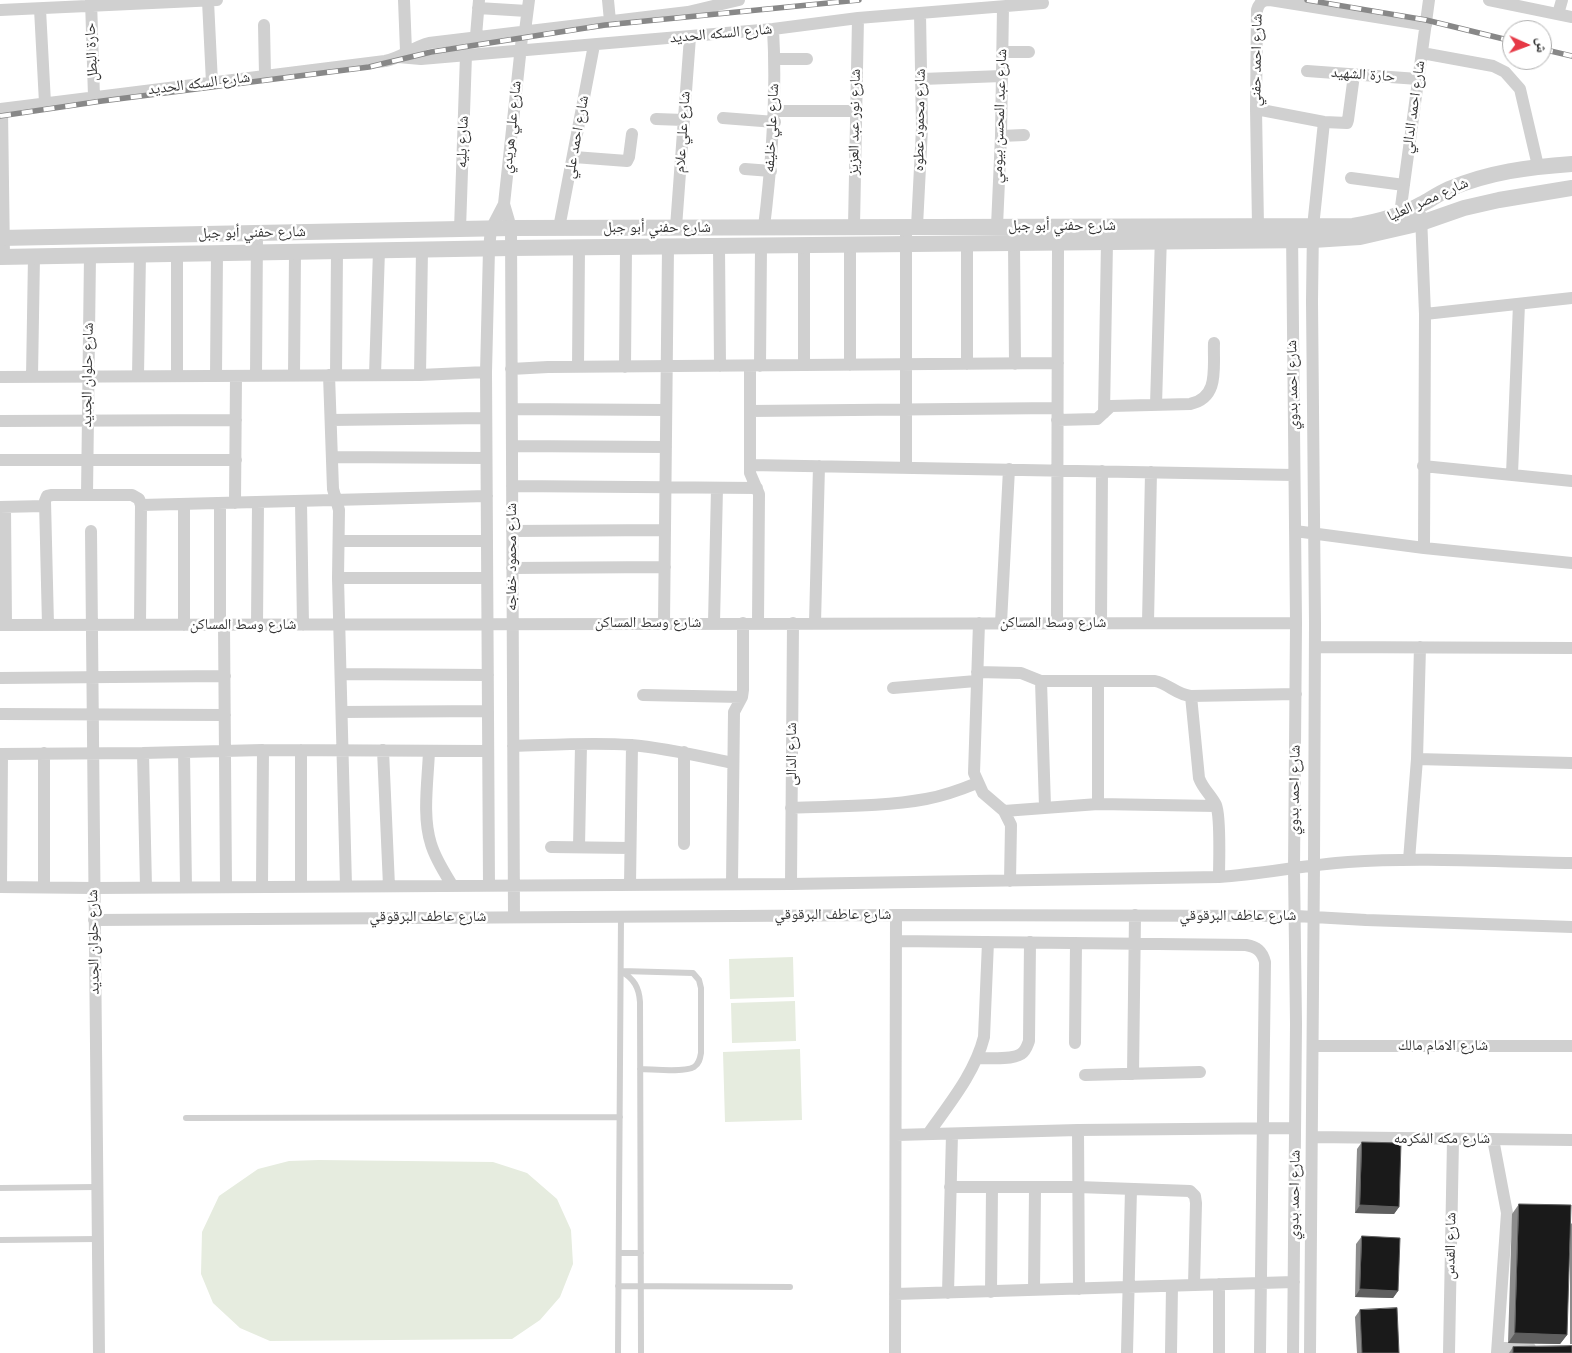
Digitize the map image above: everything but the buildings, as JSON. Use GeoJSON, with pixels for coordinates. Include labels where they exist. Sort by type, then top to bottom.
{"type":"FeatureCollection","features":[{"type":"Feature","properties":{"kind":"street"},"geometry":{"type":"LineString","coordinates":[[0,10],[27,5],[40,9],[90,3],[213,0],[212,83]]}},
{"type":"Feature","properties":{"kind":"street"},"geometry":{"type":"LineString","coordinates":[[402,54],[404,0]]}},
{"type":"Feature","properties":{"kind":"street"},"geometry":{"type":"LineString","coordinates":[[608,0],[610,21]]}},
{"type":"Feature","properties":{"kind":"street","name":"شارع السكه الحديد"},"geometry":{"type":"LineString","coordinates":[[1,109],[265,76],[402,54],[428,42],[610,21],[689,6],[739,0]]}},
{"type":"Feature","properties":{"kind":"street","name":"شارع احمد حفني"},"geometry":{"type":"LineString","coordinates":[[1258,226],[1256,109],[1257,10],[1259,4],[1264,0],[1426,25]]}},
{"type":"Feature","properties":{"kind":"street","name":"شارع احمد الدالي"},"geometry":{"type":"LineString","coordinates":[[1400,214],[1429,0]]}},
{"type":"Feature","properties":{"kind":"street"},"geometry":{"type":"LineString","coordinates":[[1488,0],[1510,2],[1572,17]]}},
{"type":"Feature","properties":{"kind":"street"},"geometry":{"type":"LineString","coordinates":[[1558,14],[1562,0]]}},
{"type":"Feature","properties":{"kind":"street","name":"حارة البطل"},"geometry":{"type":"LineString","coordinates":[[90,3],[94,97]]}},
{"type":"Feature","properties":{"kind":"street"},"geometry":{"type":"LineString","coordinates":[[476,36],[479,4],[528,6]]}},
{"type":"Feature","properties":{"kind":"street","name":"شارع السكه الحديد"},"geometry":{"type":"LineString","coordinates":[[402,54],[421,59],[690,37],[858,18],[1043,4]]}},
{"type":"Feature","properties":{"kind":"street","name":"شارع علي هريدي"},"geometry":{"type":"LineString","coordinates":[[491,229],[504,204],[520,51],[528,6]]}},
{"type":"Feature","properties":{"kind":"street","name":"شارع عبد المحسن بيومي"},"geometry":{"type":"LineString","coordinates":[[997,226],[1001,136],[1003,7]]}},
{"type":"Feature","properties":{"kind":"street"},"geometry":{"type":"LineString","coordinates":[[40,9],[37,60],[45,104]]}},
{"type":"Feature","properties":{"kind":"street","name":"شارع محمود عطوه"},"geometry":{"type":"LineString","coordinates":[[906,467],[906,244],[911,226],[922,128],[920,13]]}},
{"type":"Feature","properties":{"kind":"street","name":"شارع نور عبد العزيز"},"geometry":{"type":"LineString","coordinates":[[854,226],[858,18]]}},
{"type":"Feature","properties":{"kind":"street"},"geometry":{"type":"LineString","coordinates":[[264,25],[265,76]]}},
{"type":"Feature","properties":{"kind":"street","name":"شارع علي خليفه"},"geometry":{"type":"LineString","coordinates":[[764,227],[775,116],[773,29]]}},
{"type":"Feature","properties":{"kind":"street","name":"شارع علي علام"},"geometry":{"type":"LineString","coordinates":[[676,228],[690,37]]}},
{"type":"Feature","properties":{"kind":"street","name":"شارع احمد علي"},"geometry":{"type":"LineString","coordinates":[[559,228],[594,45]]}},
{"type":"Feature","properties":{"kind":"street"},"geometry":{"type":"LineString","coordinates":[[1002,52],[1029,52]]}},
{"type":"Feature","properties":{"kind":"street"},"geometry":{"type":"LineString","coordinates":[[1422,52],[1493,66],[1505,72],[1520,89],[1538,166]]}},
{"type":"Feature","properties":{"kind":"street","name":"شارع بليه"},"geometry":{"type":"LineString","coordinates":[[460,229],[466,55]]}},
{"type":"Feature","properties":{"kind":"street"},"geometry":{"type":"LineString","coordinates":[[775,59],[807,59]]}},
{"type":"Feature","properties":{"kind":"street","name":"حارة الشهيد"},"geometry":{"type":"LineString","coordinates":[[1307,71],[1418,79]]}},
{"type":"Feature","properties":{"kind":"street"},"geometry":{"type":"LineString","coordinates":[[1256,109],[1324,122],[1348,122],[1354,75]]}},
{"type":"Feature","properties":{"kind":"street"},"geometry":{"type":"LineString","coordinates":[[922,78],[1002,76]]}},
{"type":"Feature","properties":{"kind":"street"},"geometry":{"type":"LineString","coordinates":[[1,109],[2,257]]}},
{"type":"Feature","properties":{"kind":"street"},"geometry":{"type":"LineString","coordinates":[[723,118],[856,111]]}},
{"type":"Feature","properties":{"kind":"street"},"geometry":{"type":"LineString","coordinates":[[656,119],[684,120]]}},
{"type":"Feature","properties":{"kind":"street","name":"شارع احمد بدوي"},"geometry":{"type":"LineString","coordinates":[[1310,1353],[1315,647],[1313,234],[1324,122]]}},
{"type":"Feature","properties":{"kind":"street"},"geometry":{"type":"LineString","coordinates":[[574,157],[627,161],[629,160],[632,134]]}},
{"type":"Feature","properties":{"kind":"street"},"geometry":{"type":"LineString","coordinates":[[1001,136],[1024,136]]}},
{"type":"Feature","properties":{"kind":"street","name":"شارع مصر العليا"},"geometry":{"type":"LineString","coordinates":[[1313,234],[1385,220],[1421,205],[1447,190],[1475,179],[1501,172],[1538,166],[1572,164]]}},
{"type":"Feature","properties":{"kind":"street"},"geometry":{"type":"LineString","coordinates":[[745,169],[770,171]]}},
{"type":"Feature","properties":{"kind":"street"},"geometry":{"type":"LineString","coordinates":[[1351,178],[1404,185]]}},
{"type":"Feature","properties":{"kind":"street","name":"شارع مصر العليا"},"geometry":{"type":"LineString","coordinates":[[1313,234],[1360,237],[1421,223],[1464,208],[1572,188]]}},
{"type":"Feature","properties":{"kind":"street","name":"شارع علي هريدي"},"geometry":{"type":"LineString","coordinates":[[504,204],[511,228]]}},
{"type":"Feature","properties":{"kind":"street"},"geometry":{"type":"LineString","coordinates":[[1421,205],[1425,314],[1424,548]]}},
{"type":"Feature","properties":{"kind":"street","name":"شارع حفني أبو جبل"},"geometry":{"type":"LineString","coordinates":[[2,238],[511,228],[854,226],[997,226],[1161,233],[1313,234]]}},
{"type":"Feature","properties":{"kind":"street","name":"شارع حفني أبو جبل"},"geometry":{"type":"LineString","coordinates":[[2,257],[511,248],[1107,242],[1161,233],[1258,226],[1291,233]]}},
{"type":"Feature","properties":{"kind":"street","name":"شارع محمود خفاجه"},"geometry":{"type":"LineString","coordinates":[[511,228],[514,917]]}},
{"type":"Feature","properties":{"kind":"street","name":"شارع محمود خفاجه"},"geometry":{"type":"LineString","coordinates":[[489,885],[486,372],[491,229]]}},
{"type":"Feature","properties":{"kind":"street"},"geometry":{"type":"LineString","coordinates":[[256,376],[257,233]]}},
{"type":"Feature","properties":{"kind":"street"},"geometry":{"type":"LineString","coordinates":[[1156,404],[1161,233]]}},
{"type":"Feature","properties":{"kind":"street","name":"شارع احمد بدوي"},"geometry":{"type":"LineString","coordinates":[[1291,233],[1296,623],[1293,1353]]}},
{"type":"Feature","properties":{"kind":"street"},"geometry":{"type":"LineString","coordinates":[[1057,623],[1058,242]]}},
{"type":"Feature","properties":{"kind":"street"},"geometry":{"type":"LineString","coordinates":[[1104,413],[1107,242]]}},
{"type":"Feature","properties":{"kind":"street"},"geometry":{"type":"LineString","coordinates":[[1014,243],[1015,364]]}},
{"type":"Feature","properties":{"kind":"street"},"geometry":{"type":"LineString","coordinates":[[967,244],[967,364]]}},
{"type":"Feature","properties":{"kind":"street"},"geometry":{"type":"LineString","coordinates":[[804,245],[804,365]]}},
{"type":"Feature","properties":{"kind":"street"},"geometry":{"type":"LineString","coordinates":[[850,245],[850,365]]}},
{"type":"Feature","properties":{"kind":"street"},"geometry":{"type":"LineString","coordinates":[[719,246],[720,366]]}},
{"type":"Feature","properties":{"kind":"street"},"geometry":{"type":"LineString","coordinates":[[758,623],[759,494],[752,479],[750,464],[750,411],[755,366],[761,246]]}},
{"type":"Feature","properties":{"kind":"street"},"geometry":{"type":"LineString","coordinates":[[625,367],[626,247]]}},
{"type":"Feature","properties":{"kind":"street"},"geometry":{"type":"LineString","coordinates":[[664,623],[668,247]]}},
{"type":"Feature","properties":{"kind":"street"},"geometry":{"type":"LineString","coordinates":[[578,367],[579,248]]}},
{"type":"Feature","properties":{"kind":"street"},"geometry":{"type":"LineString","coordinates":[[375,375],[379,250]]}},
{"type":"Feature","properties":{"kind":"street"},"geometry":{"type":"LineString","coordinates":[[420,374],[422,250]]}},
{"type":"Feature","properties":{"kind":"street"},"geometry":{"type":"LineString","coordinates":[[338,251],[331,420],[333,489],[339,510],[338,578],[346,886]]}},
{"type":"Feature","properties":{"kind":"street"},"geometry":{"type":"LineString","coordinates":[[216,376],[217,252]]}},
{"type":"Feature","properties":{"kind":"street"},"geometry":{"type":"LineString","coordinates":[[294,375],[295,252]]}},
{"type":"Feature","properties":{"kind":"street"},"geometry":{"type":"LineString","coordinates":[[177,253],[177,376]]}},
{"type":"Feature","properties":{"kind":"street","name":"شارع حلوان الجديد"},"geometry":{"type":"LineString","coordinates":[[86,495],[90,254]]}},
{"type":"Feature","properties":{"kind":"street"},"geometry":{"type":"LineString","coordinates":[[138,376],[140,254]]}},
{"type":"Feature","properties":{"kind":"street"},"geometry":{"type":"LineString","coordinates":[[32,376],[34,256]]}},
{"type":"Feature","properties":{"kind":"street"},"geometry":{"type":"LineString","coordinates":[[1425,314],[1572,298]]}},
{"type":"Feature","properties":{"kind":"street"},"geometry":{"type":"LineString","coordinates":[[1512,474],[1519,304]]}},
{"type":"Feature","properties":{"kind":"street"},"geometry":{"type":"LineString","coordinates":[[750,411],[906,409],[1057,414],[1092,420],[1097,419],[1111,406],[1190,404],[1206,398],[1213,382],[1214,343]]}},
{"type":"Feature","properties":{"kind":"street"},"geometry":{"type":"LineString","coordinates":[[511,369],[1058,363]]}},
{"type":"Feature","properties":{"kind":"street"},"geometry":{"type":"LineString","coordinates":[[0,377],[375,375],[486,372]]}},
{"type":"Feature","properties":{"kind":"street"},"geometry":{"type":"LineString","coordinates":[[236,376],[236,503]]}},
{"type":"Feature","properties":{"kind":"street"},"geometry":{"type":"LineString","coordinates":[[512,409],[666,410]]}},
{"type":"Feature","properties":{"kind":"street"},"geometry":{"type":"LineString","coordinates":[[331,420],[486,418]]}},
{"type":"Feature","properties":{"kind":"street"},"geometry":{"type":"LineString","coordinates":[[0,421],[236,420]]}},
{"type":"Feature","properties":{"kind":"street"},"geometry":{"type":"LineString","coordinates":[[512,446],[666,447]]}},
{"type":"Feature","properties":{"kind":"street"},"geometry":{"type":"LineString","coordinates":[[332,457],[486,458]]}},
{"type":"Feature","properties":{"kind":"street"},"geometry":{"type":"LineString","coordinates":[[0,460],[236,460]]}},
{"type":"Feature","properties":{"kind":"street"},"geometry":{"type":"LineString","coordinates":[[750,464],[1294,475]]}},
{"type":"Feature","properties":{"kind":"street"},"geometry":{"type":"LineString","coordinates":[[815,623],[818,466]]}},
{"type":"Feature","properties":{"kind":"street"},"geometry":{"type":"LineString","coordinates":[[1423,466],[1572,481]]}},
{"type":"Feature","properties":{"kind":"street"},"geometry":{"type":"LineString","coordinates":[[1001,623],[1010,470]]}},
{"type":"Feature","properties":{"kind":"street"},"geometry":{"type":"LineString","coordinates":[[1101,623],[1102,471]]}},
{"type":"Feature","properties":{"kind":"street"},"geometry":{"type":"LineString","coordinates":[[1148,623],[1151,472]]}},
{"type":"Feature","properties":{"kind":"street"},"geometry":{"type":"LineString","coordinates":[[512,486],[757,488]]}},
{"type":"Feature","properties":{"kind":"street"},"geometry":{"type":"LineString","coordinates":[[714,623],[717,488]]}},
{"type":"Feature","properties":{"kind":"street"},"geometry":{"type":"LineString","coordinates":[[48,625],[46,499],[49,496],[132,495],[139,499],[141,506],[140,625]]}},
{"type":"Feature","properties":{"kind":"street"},"geometry":{"type":"LineString","coordinates":[[141,506],[487,496]]}},
{"type":"Feature","properties":{"kind":"street"},"geometry":{"type":"LineString","coordinates":[[257,625],[258,502]]}},
{"type":"Feature","properties":{"kind":"street"},"geometry":{"type":"LineString","coordinates":[[301,502],[303,625]]}},
{"type":"Feature","properties":{"kind":"street"},"geometry":{"type":"LineString","coordinates":[[220,503],[222,625],[225,676],[226,886]]}},
{"type":"Feature","properties":{"kind":"street"},"geometry":{"type":"LineString","coordinates":[[184,504],[184,625]]}},
{"type":"Feature","properties":{"kind":"street"},"geometry":{"type":"LineString","coordinates":[[3,625],[2,507],[45,506]]}},
{"type":"Feature","properties":{"kind":"street"},"geometry":{"type":"LineString","coordinates":[[512,530],[665,530]]}},
{"type":"Feature","properties":{"kind":"street","name":"شارع حلوان الجديد"},"geometry":{"type":"LineString","coordinates":[[91,531],[99,1353]]}},
{"type":"Feature","properties":{"kind":"street"},"geometry":{"type":"LineString","coordinates":[[1295,531],[1424,548],[1572,563]]}},
{"type":"Feature","properties":{"kind":"street"},"geometry":{"type":"LineString","coordinates":[[339,541],[487,541]]}},
{"type":"Feature","properties":{"kind":"street"},"geometry":{"type":"LineString","coordinates":[[512,568],[664,567]]}},
{"type":"Feature","properties":{"kind":"street"},"geometry":{"type":"LineString","coordinates":[[338,578],[487,578]]}},
{"type":"Feature","properties":{"kind":"street","name":"شارع وسط المساكن"},"geometry":{"type":"LineString","coordinates":[[3,625],[340,626],[488,623],[1296,623]]}},
{"type":"Feature","properties":{"kind":"street"},"geometry":{"type":"LineString","coordinates":[[732,884],[734,712],[742,697],[743,623]]}},
{"type":"Feature","properties":{"kind":"street","name":"شارع الدالى"},"geometry":{"type":"LineString","coordinates":[[791,884],[793,623]]}},
{"type":"Feature","properties":{"kind":"street"},"geometry":{"type":"LineString","coordinates":[[979,623],[973,762],[977,783],[990,801],[1004,811],[1011,825],[1010,881]]}},
{"type":"Feature","properties":{"kind":"street"},"geometry":{"type":"LineString","coordinates":[[1409,860],[1417,759],[1420,646]]}},
{"type":"Feature","properties":{"kind":"street"},"geometry":{"type":"LineString","coordinates":[[1315,647],[1572,648]]}},
{"type":"Feature","properties":{"kind":"street"},"geometry":{"type":"LineString","coordinates":[[893,688],[977,676],[1021,673],[1041,681],[1155,681],[1168,685],[1179,693],[1191,696],[1296,694]]}},
{"type":"Feature","properties":{"kind":"street"},"geometry":{"type":"LineString","coordinates":[[341,674],[488,675]]}},
{"type":"Feature","properties":{"kind":"street"},"geometry":{"type":"LineString","coordinates":[[0,678],[225,676]]}},
{"type":"Feature","properties":{"kind":"street"},"geometry":{"type":"LineString","coordinates":[[1041,681],[1045,807]]}},
{"type":"Feature","properties":{"kind":"street"},"geometry":{"type":"LineString","coordinates":[[1098,681],[1098,804]]}},
{"type":"Feature","properties":{"kind":"street"},"geometry":{"type":"LineString","coordinates":[[643,695],[742,697]]}},
{"type":"Feature","properties":{"kind":"street"},"geometry":{"type":"LineString","coordinates":[[1191,696],[1200,778],[1202,786],[1216,806],[1219,877]]}},
{"type":"Feature","properties":{"kind":"street"},"geometry":{"type":"LineString","coordinates":[[342,712],[488,710]]}},
{"type":"Feature","properties":{"kind":"street"},"geometry":{"type":"LineString","coordinates":[[0,714],[225,714]]}},
{"type":"Feature","properties":{"kind":"street"},"geometry":{"type":"LineString","coordinates":[[579,847],[580,745]]}},
{"type":"Feature","properties":{"kind":"street"},"geometry":{"type":"LineString","coordinates":[[513,746],[632,745],[684,752],[733,763]]}},
{"type":"Feature","properties":{"kind":"street"},"geometry":{"type":"LineString","coordinates":[[630,885],[632,745]]}},
{"type":"Feature","properties":{"kind":"street"},"geometry":{"type":"LineString","coordinates":[[1,887],[1,754],[263,750],[488,751]]}},
{"type":"Feature","properties":{"kind":"street"},"geometry":{"type":"LineString","coordinates":[[262,886],[263,750]]}},
{"type":"Feature","properties":{"kind":"street"},"geometry":{"type":"LineString","coordinates":[[301,750],[301,886]]}},
{"type":"Feature","properties":{"kind":"street"},"geometry":{"type":"LineString","coordinates":[[382,750],[389,886]]}},
{"type":"Feature","properties":{"kind":"street"},"geometry":{"type":"LineString","coordinates":[[429,751],[426,819],[428,832],[437,859],[452,885]]}},
{"type":"Feature","properties":{"kind":"street"},"geometry":{"type":"LineString","coordinates":[[184,752],[186,887]]}},
{"type":"Feature","properties":{"kind":"street"},"geometry":{"type":"LineString","coordinates":[[684,752],[684,844]]}},
{"type":"Feature","properties":{"kind":"street"},"geometry":{"type":"LineString","coordinates":[[44,753],[44,886]]}},
{"type":"Feature","properties":{"kind":"street"},"geometry":{"type":"LineString","coordinates":[[143,753],[146,887]]}},
{"type":"Feature","properties":{"kind":"street"},"geometry":{"type":"LineString","coordinates":[[1417,759],[1572,763]]}},
{"type":"Feature","properties":{"kind":"street"},"geometry":{"type":"LineString","coordinates":[[792,808],[900,803],[952,792],[977,783]]}},
{"type":"Feature","properties":{"kind":"street"},"geometry":{"type":"LineString","coordinates":[[1004,811],[1098,804],[1216,806]]}},
{"type":"Feature","properties":{"kind":"street"},"geometry":{"type":"LineString","coordinates":[[551,847],[630,848]]}},
{"type":"Feature","properties":{"kind":"street","name":"شارع عاطف البرقوقي"},"geometry":{"type":"LineString","coordinates":[[1,887],[630,885],[1010,881],[1219,877],[1348,862],[1409,860],[1572,863]]}},
{"type":"Feature","properties":{"kind":"street"},"geometry":{"type":"LineString","coordinates":[[895,1353],[896,915]]}},
{"type":"Feature","properties":{"kind":"street"},"geometry":{"type":"LineString","coordinates":[[1133,1074],[1135,915]]}},
{"type":"Feature","properties":{"kind":"street","name":"شارع عاطف البرقوقي"},"geometry":{"type":"LineString","coordinates":[[94,920],[1135,915],[1296,916],[1572,927]]}},
{"type":"Feature","properties":{"kind":"street"},"geometry":{"type":"LineString","coordinates":[[896,941],[1246,945],[1255,946],[1262,953],[1265,962],[1260,1353]]}},
{"type":"Feature","properties":{"kind":"street"},"geometry":{"type":"LineString","coordinates":[[928,1134],[977,1058],[984,1037],[988,942]]}},
{"type":"Feature","properties":{"kind":"street"},"geometry":{"type":"LineString","coordinates":[[977,1058],[1013,1057],[1027,1049],[1029,1041],[1030,942]]}},
{"type":"Feature","properties":{"kind":"street"},"geometry":{"type":"LineString","coordinates":[[1075,1043],[1076,943]]}},
{"type":"Feature","properties":{"kind":"street","name":"شارع الامام مالك"},"geometry":{"type":"LineString","coordinates":[[1313,1046],[1572,1046]]}},
{"type":"Feature","properties":{"kind":"street"},"geometry":{"type":"LineString","coordinates":[[1085,1075],[1200,1072]]}},
{"type":"Feature","properties":{"kind":"street"},"geometry":{"type":"LineString","coordinates":[[896,1135],[1078,1130],[1295,1128]]}},
{"type":"Feature","properties":{"kind":"street"},"geometry":{"type":"LineString","coordinates":[[1078,1130],[1078,1289]]}},
{"type":"Feature","properties":{"kind":"street"},"geometry":{"type":"LineString","coordinates":[[948,1293],[952,1134]]}},
{"type":"Feature","properties":{"kind":"street","name":"شارع مكه المكرمه"},"geometry":{"type":"LineString","coordinates":[[1312,1137],[1572,1140]]}},
{"type":"Feature","properties":{"kind":"street"},"geometry":{"type":"LineString","coordinates":[[1494,1139],[1507,1213],[1497,1351],[1544,1348]]}},
{"type":"Feature","properties":{"kind":"street","name":"شارع القدس"},"geometry":{"type":"LineString","coordinates":[[1449,1353],[1452,1140]]}},
{"type":"Feature","properties":{"kind":"street"},"geometry":{"type":"LineString","coordinates":[[950,1187],[1078,1187],[1190,1190],[1195,1196],[1196,1203],[1194,1285]]}},
{"type":"Feature","properties":{"kind":"street"},"geometry":{"type":"LineString","coordinates":[[991,1292],[992,1188]]}},
{"type":"Feature","properties":{"kind":"street"},"geometry":{"type":"LineString","coordinates":[[1034,1290],[1035,1188]]}},
{"type":"Feature","properties":{"kind":"street"},"geometry":{"type":"LineString","coordinates":[[1127,1353],[1131,1189]]}},
{"type":"Feature","properties":{"kind":"street"},"geometry":{"type":"LineString","coordinates":[[895,1294],[1294,1282]]}},
{"type":"Feature","properties":{"kind":"street"},"geometry":{"type":"LineString","coordinates":[[1218,1353],[1219,1284]]}},
{"type":"Feature","properties":{"kind":"street"},"geometry":{"type":"LineString","coordinates":[[1171,1353],[1172,1286]]}},
{"type":"Feature","properties":{"kind":"lane"},"geometry":{"type":"LineString","coordinates":[[618,1353],[621,916]]}},
{"type":"Feature","properties":{"kind":"lane"},"geometry":{"type":"LineString","coordinates":[[621,971],[629,976],[639,992],[641,1353]]}},
{"type":"Feature","properties":{"kind":"lane"},"geometry":{"type":"LineString","coordinates":[[621,971],[693,973],[700,980],[701,1053],[699,1062],[692,1068],[640,1069]]}},
{"type":"Feature","properties":{"kind":"lane"},"geometry":{"type":"LineString","coordinates":[[186,1118],[620,1117]]}},
{"type":"Feature","properties":{"kind":"lane"},"geometry":{"type":"LineString","coordinates":[[0,1188],[97,1187]]}},
{"type":"Feature","properties":{"kind":"lane"},"geometry":{"type":"LineString","coordinates":[[0,1240],[98,1239]]}},
{"type":"Feature","properties":{"kind":"lane"},"geometry":{"type":"LineString","coordinates":[[618,1253],[641,1253]]}},
{"type":"Feature","properties":{"kind":"lane"},"geometry":{"type":"LineString","coordinates":[[618,1286],[790,1287]]}},
{"type":"Feature","properties":{"kind":"shaded area"},"geometry":{"type":"Polygon","coordinates":[[[793,957],[794,997],[730,999],[729,959],[793,957]]]}},
{"type":"Feature","properties":{"kind":"shaded area"},"geometry":{"type":"Polygon","coordinates":[[[795,1001],[796,1041],[732,1043],[731,1003],[795,1001]]]}},
{"type":"Feature","properties":{"kind":"shaded area"},"geometry":{"type":"Polygon","coordinates":[[[800,1049],[802,1120],[725,1122],[723,1052],[800,1049]]]}},
{"type":"Feature","properties":{"kind":"shaded area"},"geometry":{"type":"Polygon","coordinates":[[[289,1161],[493,1162],[527,1173],[557,1199],[571,1230],[573,1264],[560,1297],[540,1320],[512,1339],[270,1341],[240,1328],[213,1303],[201,1274],[202,1232],[219,1196],[258,1169],[289,1161]]]}},
{"type":"Feature","properties":{"kind":"railway"},"geometry":{"type":"LineString","coordinates":[[0,116],[369,67],[431,52],[605,25],[859,0]]}},
{"type":"Feature","properties":{"kind":"railway"},"geometry":{"type":"LineString","coordinates":[[1307,0],[1426,20],[1502,39]]}},
{"type":"Feature","properties":{"kind":"railway"},"geometry":{"type":"LineString","coordinates":[[1552,51],[1572,56]]}}]}
